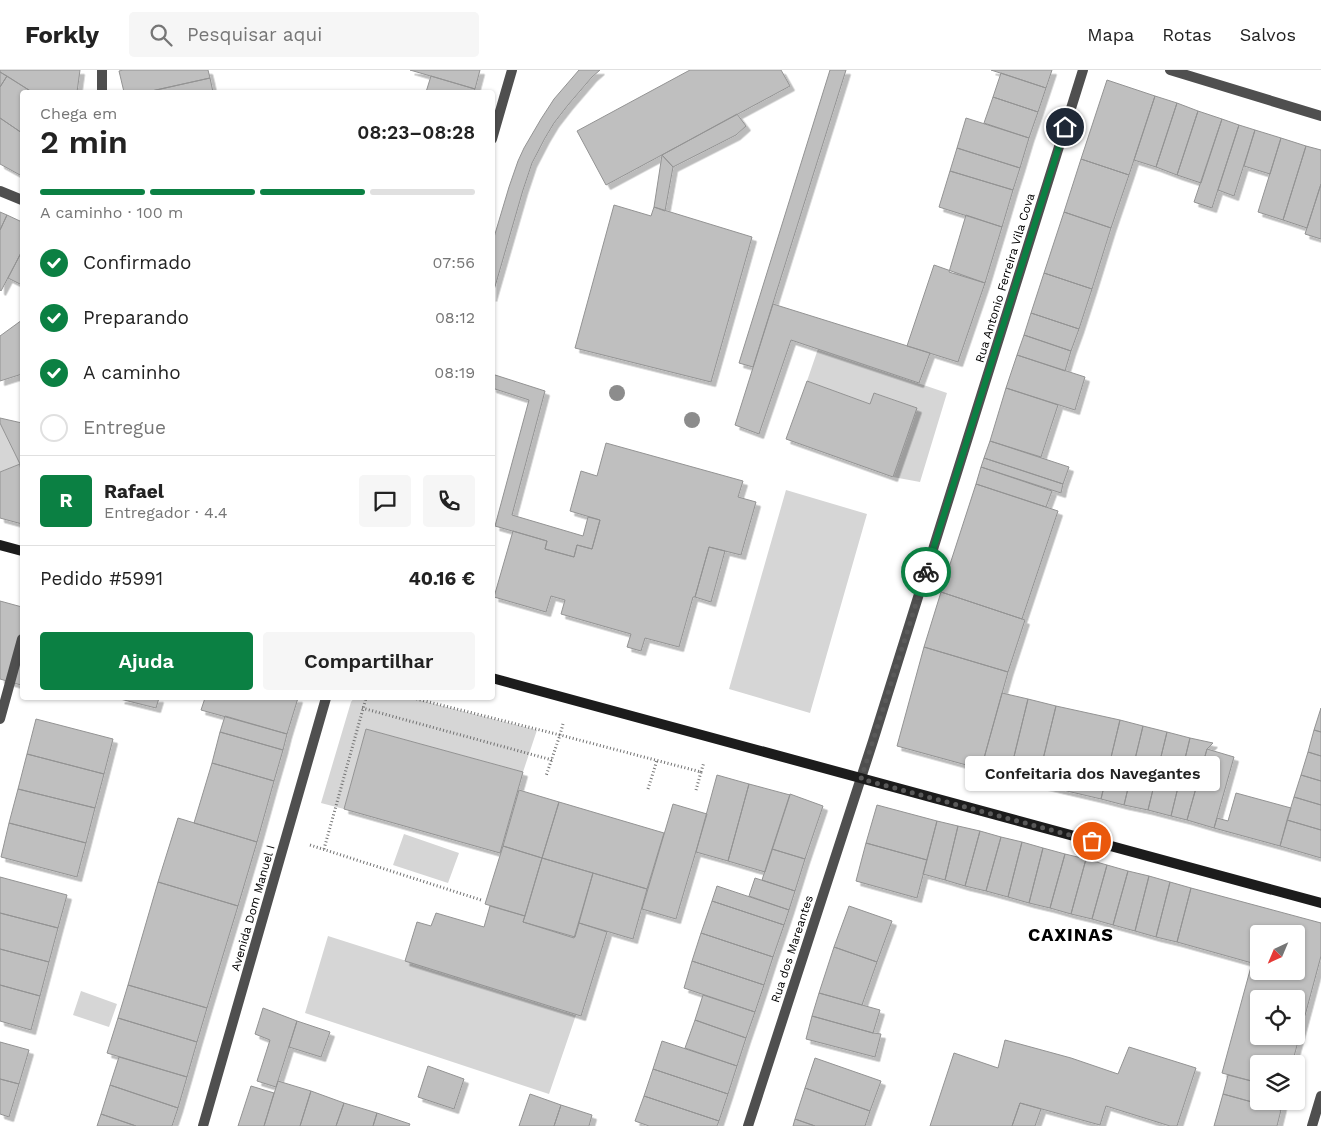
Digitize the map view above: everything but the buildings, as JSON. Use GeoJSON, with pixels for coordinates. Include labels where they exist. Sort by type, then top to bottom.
{"type":"FeatureCollection","features":[{"type":"Feature","properties":{"kind":"main road"},"geometry":{"type":"LineString","coordinates":[[0,545],[20,550]]}},
{"type":"Feature","properties":{"kind":"main road"},"geometry":{"type":"LineString","coordinates":[[495,679],[1321,903]]}},
{"type":"Feature","properties":{"kind":"street"},"geometry":{"type":"LineString","coordinates":[[102,70],[102,90]]}},
{"type":"Feature","properties":{"kind":"street"},"geometry":{"type":"LineString","coordinates":[[495,129],[512,70]]}},
{"type":"Feature","properties":{"kind":"street","name":"Rua Antonio Ferreira Vila Cova"},"geometry":{"type":"LineString","coordinates":[[861,779],[1083,70]]}},
{"type":"Feature","properties":{"kind":"street"},"geometry":{"type":"LineString","coordinates":[[1170,70],[1320,113]]}},
{"type":"Feature","properties":{"kind":"street"},"geometry":{"type":"LineString","coordinates":[[0,191],[20,199]]}},
{"type":"Feature","properties":{"kind":"street"},"geometry":{"type":"LineString","coordinates":[[0,719],[20,646]]}},
{"type":"Feature","properties":{"kind":"street","name":"Avenida Dom Manuel I"},"geometry":{"type":"LineString","coordinates":[[203,1126],[325,700]]}},
{"type":"Feature","properties":{"kind":"street","name":"Rua dos Mareantes"},"geometry":{"type":"LineString","coordinates":[[748,1126],[861,779]]}},
{"type":"Feature","properties":{"kind":"street"},"geometry":{"type":"LineString","coordinates":[[1312,1126],[1321,1096]]}},
{"type":"Feature","properties":{"kind":"path"},"geometry":{"type":"LineString","coordinates":[[324,850],[365,700]]}},
{"type":"Feature","properties":{"kind":"path"},"geometry":{"type":"LineString","coordinates":[[421,700],[701,772]]}},
{"type":"Feature","properties":{"kind":"path"},"geometry":{"type":"LineString","coordinates":[[362,708],[552,760]]}},
{"type":"Feature","properties":{"kind":"path"},"geometry":{"type":"LineString","coordinates":[[546,776],[563,724]]}},
{"type":"Feature","properties":{"kind":"path"},"geometry":{"type":"LineString","coordinates":[[648,789],[657,760]]}},
{"type":"Feature","properties":{"kind":"path"},"geometry":{"type":"LineString","coordinates":[[696,790],[704,762]]}},
{"type":"Feature","properties":{"kind":"path"},"geometry":{"type":"LineString","coordinates":[[310,845],[480,900]]}},
{"type":"Feature","properties":{"kind":"shaded area"},"geometry":{"type":"Polygon","coordinates":[[[818,349],[947,393],[920,482],[893,477],[916,408],[875,393],[870,404],[807,381],[818,349]]]}},
{"type":"Feature","properties":{"kind":"shaded area"},"geometry":{"type":"Polygon","coordinates":[[[0,423],[20,464],[0,472],[0,423]]]}},
{"type":"Feature","properties":{"kind":"shaded area"},"geometry":{"type":"Polygon","coordinates":[[[786,490],[867,514],[810,713],[729,689],[786,490]]]}},
{"type":"Feature","properties":{"kind":"shaded area"},"geometry":{"type":"Polygon","coordinates":[[[352,700],[419,700],[537,730],[523,772],[366,729],[344,809],[321,803],[352,700]]]}},
{"type":"Feature","properties":{"kind":"shaded area"},"geometry":{"type":"Polygon","coordinates":[[[404,834],[459,853],[448,883],[393,865],[404,834]]]}},
{"type":"Feature","properties":{"kind":"shaded area"},"geometry":{"type":"Polygon","coordinates":[[[328,936],[576,1015],[549,1094],[305,1013],[328,936]]]}},
{"type":"Feature","properties":{"kind":"shaded area"},"geometry":{"type":"Polygon","coordinates":[[[81,991],[117,1004],[109,1027],[73,1015],[81,991]]]}},
{"type":"Feature","properties":{"kind":"way so far"},"geometry":{"type":"LineString","coordinates":[[926,572],[861,779],[1092,841]]}},
{"type":"Feature","properties":{"kind":"place","name":"Confeitaria dos Navegantes"},"geometry":{"type":"Point","coordinates":[1092,841]}},
{"type":"Feature","properties":{"kind":"district","name":"CAXINAS"},"geometry":{"type":"Point","coordinates":[1071,934]}},
{"type":"Feature","properties":{"kind":"route"},"geometry":{"type":"LineString","coordinates":[[926,572],[1065,127]]}}]}
